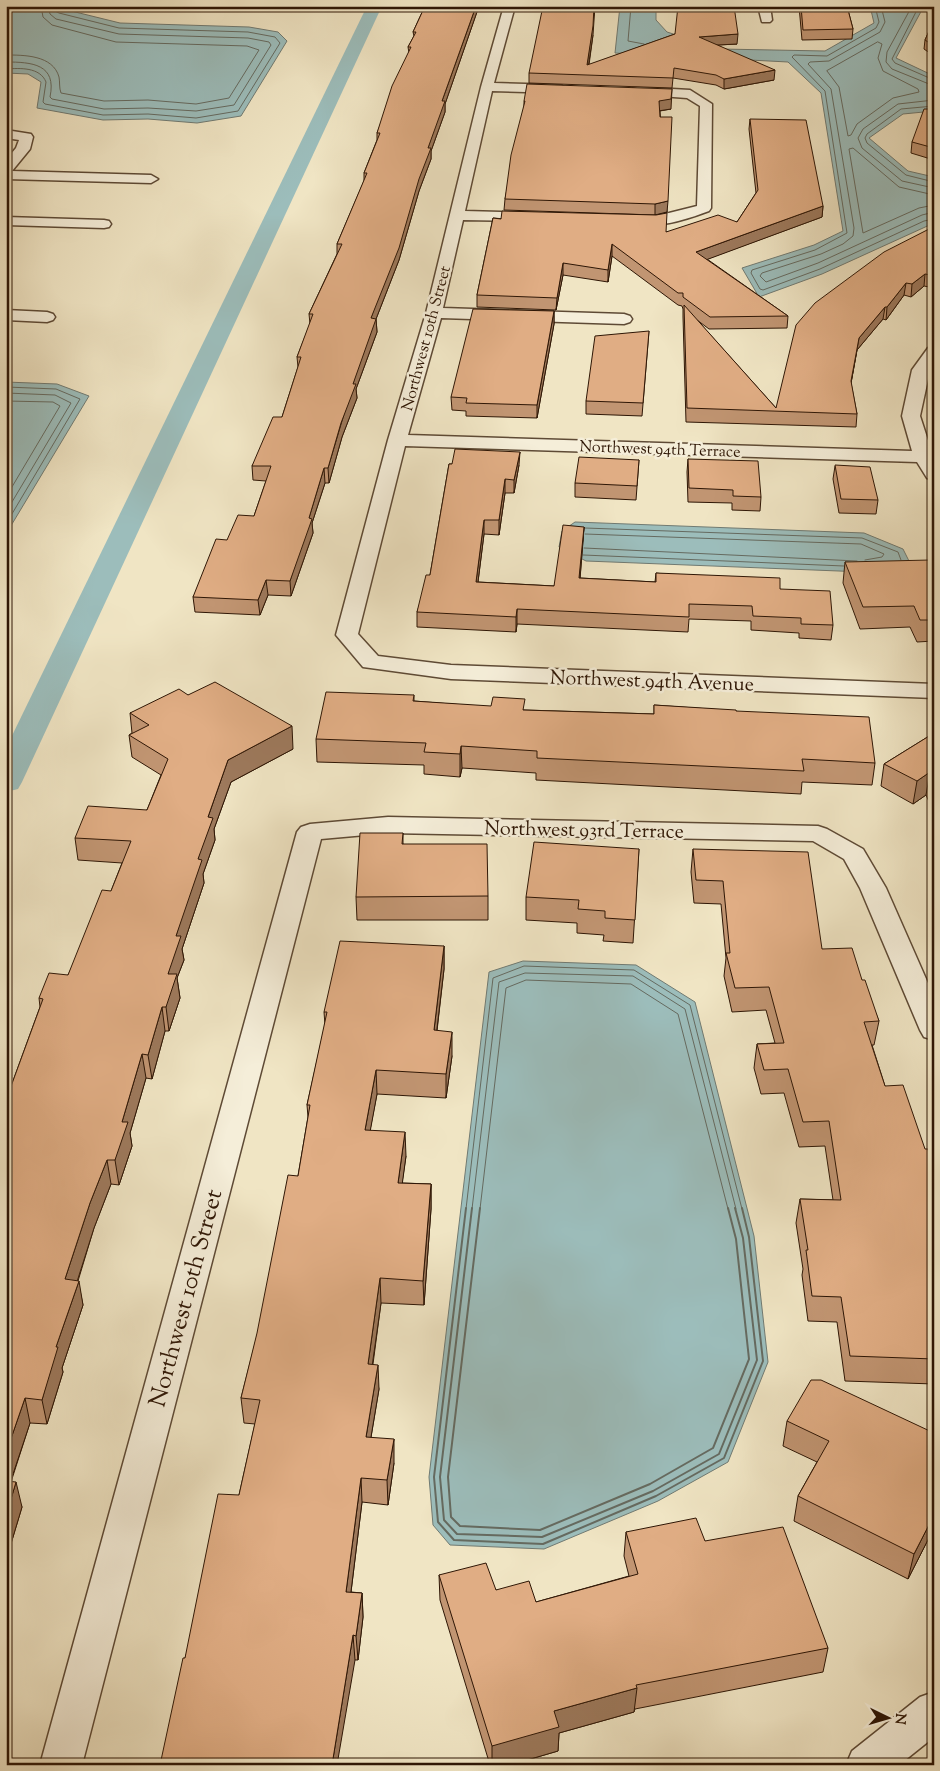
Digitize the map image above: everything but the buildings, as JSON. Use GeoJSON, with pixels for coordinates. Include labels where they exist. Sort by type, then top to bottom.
{"type":"FeatureCollection","features":[{"type":"Feature","properties":{"kind":"street","name":"Northwest 10th Street"},"geometry":{"type":"LineString","coordinates":[[371,662],[347,635],[397,440],[434,313],[487,86],[510,6]]}},
{"type":"Feature","properties":{"kind":"street"},"geometry":{"type":"LineString","coordinates":[[764,6],[766,20]]}},
{"type":"Feature","properties":{"kind":"street"},"geometry":{"type":"LineString","coordinates":[[487,86],[576,89]]}},
{"type":"Feature","properties":{"kind":"street"},"geometry":{"type":"LineString","coordinates":[[616,220],[655,221],[687,215],[704,208],[706,104],[690,94],[625,91]]}},
{"type":"Feature","properties":{"kind":"street"},"geometry":{"type":"LineString","coordinates":[[6,134],[26,137],[23,149],[6,169]]}},
{"type":"Feature","properties":{"kind":"street"},"geometry":{"type":"LineString","coordinates":[[6,175],[151,179]]}},
{"type":"Feature","properties":{"kind":"street"},"geometry":{"type":"LineString","coordinates":[[457,215],[546,218]]}},
{"type":"Feature","properties":{"kind":"street"},"geometry":{"type":"LineString","coordinates":[[6,221],[104,224]]}},
{"type":"Feature","properties":{"kind":"street"},"geometry":{"type":"LineString","coordinates":[[434,313],[624,319]]}},
{"type":"Feature","properties":{"kind":"street"},"geometry":{"type":"LineString","coordinates":[[6,316],[46,317]]}},
{"type":"Feature","properties":{"kind":"street"},"geometry":{"type":"LineString","coordinates":[[934,352],[922,370],[911,416],[923,457],[934,474]]}},
{"type":"Feature","properties":{"kind":"street","name":"Northwest 94th Terrace"},"geometry":{"type":"LineString","coordinates":[[397,440],[923,457]]}},
{"type":"Feature","properties":{"kind":"street","name":"Northwest 94th Avenue"},"geometry":{"type":"LineString","coordinates":[[371,662],[451,672],[934,691]]}},
{"type":"Feature","properties":{"kind":"street","name":"Northwest 93rd Terrace"},"geometry":{"type":"LineString","coordinates":[[310,832],[388,825],[818,834],[854,854],[874,888],[934,1030]]}},
{"type":"Feature","properties":{"kind":"street","name":"Northwest 10th Street"},"geometry":{"type":"LineString","coordinates":[[61,1765],[310,832]]}},
{"type":"Feature","properties":{"kind":"street"},"geometry":{"type":"LineString","coordinates":[[867,1765],[934,1711]]}},
{"type":"Feature","properties":{"kind":"water"},"geometry":{"type":"Polygon","coordinates":[[[6,6],[51,6],[120,23],[249,27],[278,32],[287,41],[241,116],[197,123],[148,119],[103,120],[37,108],[41,82],[28,74],[6,73],[6,6]]]}},
{"type":"Feature","properties":{"kind":"water"},"geometry":{"type":"Polygon","coordinates":[[[620,6],[656,6],[656,20],[667,32],[721,49],[825,51],[874,23],[870,6],[924,6],[896,58],[934,76],[934,111],[903,114],[869,138],[908,171],[934,177],[934,223],[822,274],[759,297],[742,268],[814,245],[843,231],[821,93],[788,62],[615,53],[620,6]]]}},
{"type":"Feature","properties":{"kind":"water"},"geometry":{"type":"Polygon","coordinates":[[[6,382],[57,384],[89,396],[6,534],[6,382]]]}},
{"type":"Feature","properties":{"kind":"water"},"geometry":{"type":"Polygon","coordinates":[[[575,522],[864,533],[903,549],[910,563],[864,572],[586,561],[559,547],[562,531],[575,522]]]}},
{"type":"Feature","properties":{"kind":"water"},"geometry":{"type":"Polygon","coordinates":[[[523,961],[636,965],[695,1002],[754,1236],[768,1362],[728,1462],[658,1501],[544,1549],[450,1545],[433,1525],[429,1477],[489,972],[523,961]]]}},
{"type":"Feature","properties":{"kind":"waterway"},"geometry":{"type":"LineString","coordinates":[[6,782],[375,6]]}}]}
